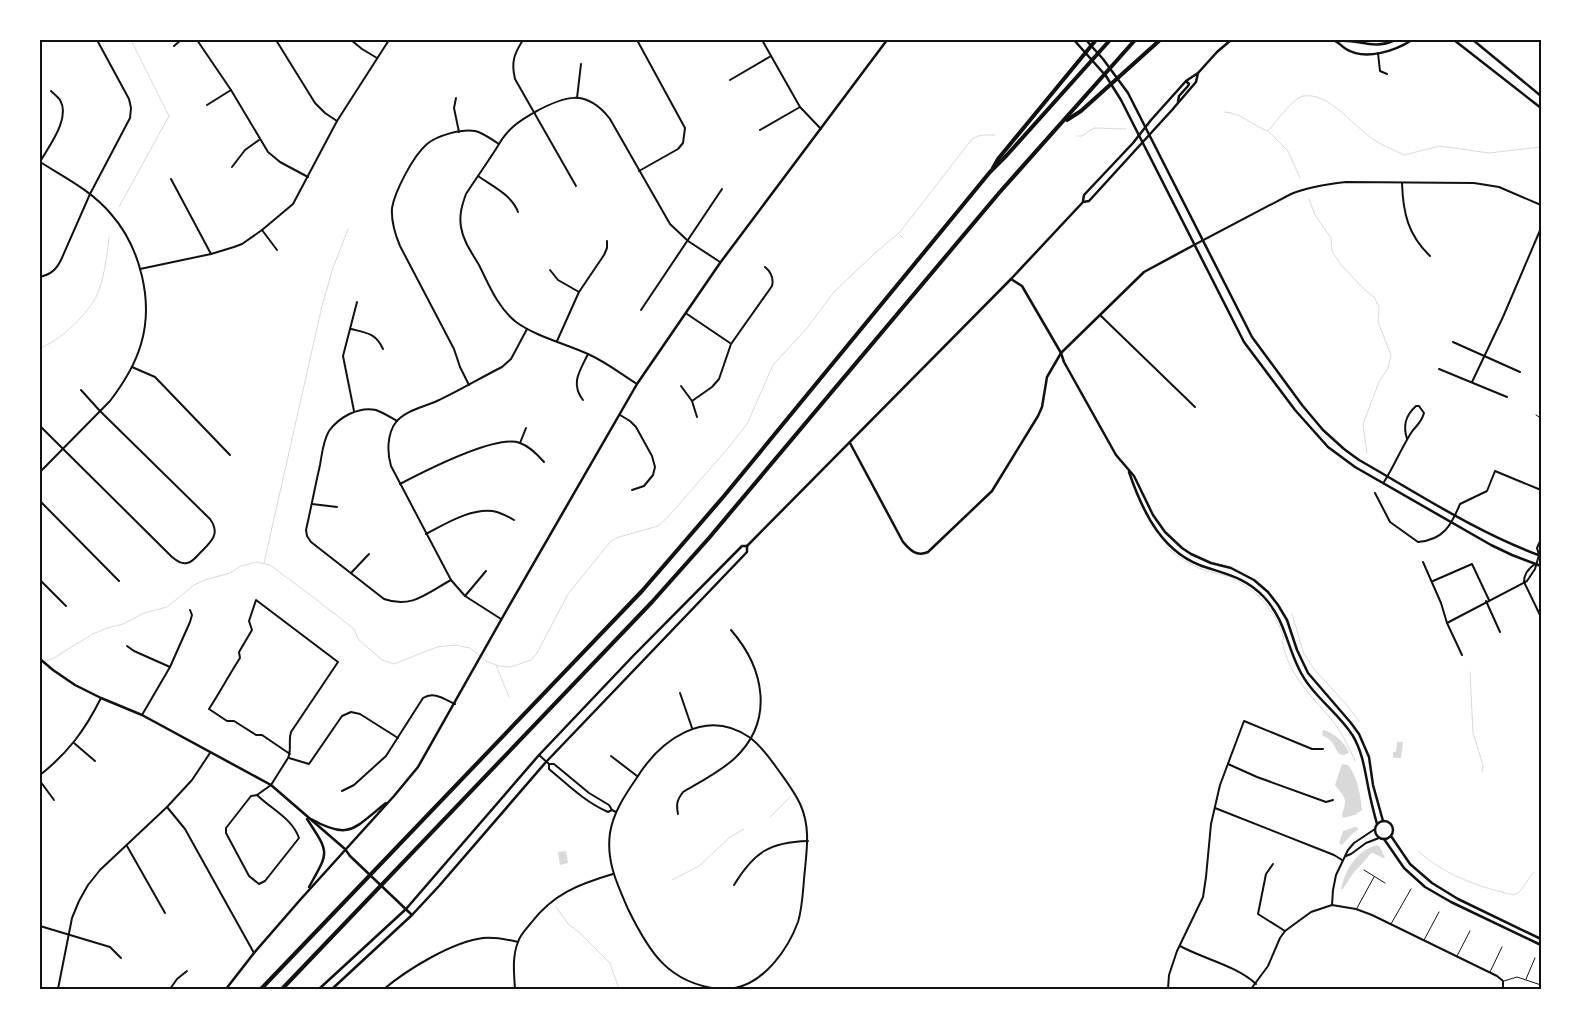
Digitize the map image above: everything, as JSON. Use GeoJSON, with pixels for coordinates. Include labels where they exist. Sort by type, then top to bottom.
{"type":"FeatureCollection","features":[{"type":"Feature","properties":{"kind":"highway"},"geometry":{"type":"LineString","coordinates":[[990,172],[998,158],[1096,40]]}},
{"type":"Feature","properties":{"kind":"highway"},"geometry":{"type":"LineString","coordinates":[[261,989],[647,585],[724,496],[990,172],[1110,40]]}},
{"type":"Feature","properties":{"kind":"highway"},"geometry":{"type":"LineString","coordinates":[[282,989],[652,602],[709,538],[981,215],[1136,40]]}},
{"type":"Feature","properties":{"kind":"highway"},"geometry":{"type":"LineString","coordinates":[[1063,122],[1081,111],[1160,40]]}},
{"type":"Feature","properties":{"kind":"street"},"geometry":{"type":"LineString","coordinates":[[40,277],[56,270],[90,194],[130,118],[131,108],[125,92],[97,40]]}},
{"type":"Feature","properties":{"kind":"street"},"geometry":{"type":"LineString","coordinates":[[174,46],[181,40]]}},
{"type":"Feature","properties":{"kind":"street"},"geometry":{"type":"LineString","coordinates":[[197,40],[231,90],[259,140],[268,152],[280,162],[308,177]]}},
{"type":"Feature","properties":{"kind":"street"},"geometry":{"type":"LineString","coordinates":[[276,40],[315,103],[337,121]]}},
{"type":"Feature","properties":{"kind":"street"},"geometry":{"type":"LineString","coordinates":[[351,40],[377,58]]}},
{"type":"Feature","properties":{"kind":"street"},"geometry":{"type":"LineString","coordinates":[[140,269],[226,251],[242,244],[294,204],[337,121],[389,40]]}},
{"type":"Feature","properties":{"kind":"street"},"geometry":{"type":"LineString","coordinates":[[523,40],[512,60],[515,79],[576,186]]}},
{"type":"Feature","properties":{"kind":"street"},"geometry":{"type":"LineString","coordinates":[[637,40],[686,128],[683,143],[678,149],[639,171]]}},
{"type":"Feature","properties":{"kind":"street"},"geometry":{"type":"LineString","coordinates":[[762,40],[800,107],[821,129]]}},
{"type":"Feature","properties":{"kind":"street"},"geometry":{"type":"LineString","coordinates":[[226,989],[254,953],[418,767],[637,384],[687,314],[720,263],[887,40]]}},
{"type":"Feature","properties":{"kind":"street"},"geometry":{"type":"LineString","coordinates":[[1074,40],[1106,76],[1121,100],[1244,342],[1290,404],[1328,447],[1355,467],[1490,545],[1541,566]]}},
{"type":"Feature","properties":{"kind":"street"},"geometry":{"type":"LineString","coordinates":[[1086,40],[1103,59],[1128,94],[1252,337],[1323,430],[1359,460],[1456,516],[1494,537],[1540,555]]}},
{"type":"Feature","properties":{"kind":"street"},"geometry":{"type":"LineString","coordinates":[[319,989],[406,909],[539,755],[634,655],[742,546],[747,546],[1012,279],[1083,202],[1084,195],[1139,136],[1186,81],[1198,73],[1217,52],[1232,40]]}},
{"type":"Feature","properties":{"kind":"street"},"geometry":{"type":"LineString","coordinates":[[1333,40],[1345,40],[1370,45],[1395,40]]}},
{"type":"Feature","properties":{"kind":"street"},"geometry":{"type":"LineString","coordinates":[[1337,41],[1347,50],[1358,53],[1378,53],[1397,48],[1412,40]]}},
{"type":"Feature","properties":{"kind":"street"},"geometry":{"type":"LineString","coordinates":[[1454,40],[1541,108]]}},
{"type":"Feature","properties":{"kind":"street"},"geometry":{"type":"LineString","coordinates":[[1473,40],[1541,96]]}},
{"type":"Feature","properties":{"kind":"street"},"geometry":{"type":"LineString","coordinates":[[1378,53],[1380,71],[1386,74]]}},
{"type":"Feature","properties":{"kind":"street"},"geometry":{"type":"LineString","coordinates":[[730,80],[771,56]]}},
{"type":"Feature","properties":{"kind":"street"},"geometry":{"type":"LineString","coordinates":[[577,98],[581,64]]}},
{"type":"Feature","properties":{"kind":"street"},"geometry":{"type":"LineString","coordinates":[[1083,202],[1089,201],[1178,103],[1196,82],[1198,73]]}},
{"type":"Feature","properties":{"kind":"street"},"geometry":{"type":"LineString","coordinates":[[1178,103],[1179,96],[1188,86],[1186,81]]}},
{"type":"Feature","properties":{"kind":"street"},"geometry":{"type":"LineString","coordinates":[[207,106],[231,90]]}},
{"type":"Feature","properties":{"kind":"street"},"geometry":{"type":"LineString","coordinates":[[40,472],[119,389],[132,367],[141,344],[145,319],[144,292],[140,269],[127,236],[111,213],[90,194],[40,162],[61,125],[63,116],[63,107],[60,99],[52,91]]}},
{"type":"Feature","properties":{"kind":"street"},"geometry":{"type":"LineString","coordinates":[[456,98],[454,108],[459,132]]}},
{"type":"Feature","properties":{"kind":"street"},"geometry":{"type":"LineString","coordinates":[[637,384],[588,354],[528,329],[506,314],[465,239],[461,227],[460,213],[466,194],[506,133],[517,123],[534,113],[566,98],[588,100],[598,106],[610,119],[670,224],[688,241],[720,263]]}},
{"type":"Feature","properties":{"kind":"street"},"geometry":{"type":"LineString","coordinates":[[760,130],[800,107]]}},
{"type":"Feature","properties":{"kind":"street"},"geometry":{"type":"LineString","coordinates":[[469,384],[460,367],[454,349],[400,246],[394,232],[392,210],[399,184],[427,144],[436,139],[459,132],[477,132],[499,144]]}},
{"type":"Feature","properties":{"kind":"street"},"geometry":{"type":"LineString","coordinates":[[232,167],[245,150],[259,140]]}},
{"type":"Feature","properties":{"kind":"street"},"geometry":{"type":"LineString","coordinates":[[478,176],[512,200],[518,212]]}},
{"type":"Feature","properties":{"kind":"street"},"geometry":{"type":"LineString","coordinates":[[171,179],[211,254]]}},
{"type":"Feature","properties":{"kind":"street"},"geometry":{"type":"LineString","coordinates":[[850,443],[902,542],[911,551],[924,554],[992,491],[1037,419],[1050,371],[1061,353],[1144,272],[1299,190],[1339,183],[1474,183],[1499,187],[1541,205]]}},
{"type":"Feature","properties":{"kind":"street"},"geometry":{"type":"LineString","coordinates":[[1402,183],[1402,201],[1408,227],[1422,250],[1430,256]]}},
{"type":"Feature","properties":{"kind":"street"},"geometry":{"type":"LineString","coordinates":[[641,310],[722,189]]}},
{"type":"Feature","properties":{"kind":"street"},"geometry":{"type":"LineString","coordinates":[[1472,382],[1541,228]]}},
{"type":"Feature","properties":{"kind":"street"},"geometry":{"type":"LineString","coordinates":[[262,230],[278,250]]}},
{"type":"Feature","properties":{"kind":"street"},"geometry":{"type":"LineString","coordinates":[[557,341],[579,292],[604,255],[607,241]]}},
{"type":"Feature","properties":{"kind":"street"},"geometry":{"type":"LineString","coordinates":[[692,402],[712,387],[719,379],[731,344],[772,286],[772,276],[765,267]]}},
{"type":"Feature","properties":{"kind":"street"},"geometry":{"type":"LineString","coordinates":[[550,270],[558,280],[579,292]]}},
{"type":"Feature","properties":{"kind":"street"},"geometry":{"type":"LineString","coordinates":[[1012,279],[1022,286],[1061,353],[1064,362],[1116,455],[1138,483],[1159,525],[1182,548],[1201,559],[1231,568],[1254,580],[1268,592],[1278,605],[1308,673],[1351,723],[1362,740],[1369,757],[1373,785],[1383,821]]}},
{"type":"Feature","properties":{"kind":"street"},"geometry":{"type":"LineString","coordinates":[[354,412],[343,356],[357,302]]}},
{"type":"Feature","properties":{"kind":"street"},"geometry":{"type":"LineString","coordinates":[[687,314],[731,344]]}},
{"type":"Feature","properties":{"kind":"street"},"geometry":{"type":"LineString","coordinates":[[1100,315],[1195,407]]}},
{"type":"Feature","properties":{"kind":"street"},"geometry":{"type":"LineString","coordinates":[[351,329],[375,336],[380,341],[383,349]]}},
{"type":"Feature","properties":{"kind":"street"},"geometry":{"type":"LineString","coordinates":[[502,619],[465,596],[451,580],[400,484],[388,456],[390,434],[397,421],[418,408],[435,402],[502,367],[511,359],[528,329]]}},
{"type":"Feature","properties":{"kind":"street"},"geometry":{"type":"LineString","coordinates":[[1452,342],[1520,372]]}},
{"type":"Feature","properties":{"kind":"street"},"geometry":{"type":"LineString","coordinates":[[583,400],[576,387],[577,379],[588,354]]}},
{"type":"Feature","properties":{"kind":"street"},"geometry":{"type":"LineString","coordinates":[[132,367],[155,378],[230,455]]}},
{"type":"Feature","properties":{"kind":"street"},"geometry":{"type":"LineString","coordinates":[[1439,369],[1507,397]]}},
{"type":"Feature","properties":{"kind":"street"},"geometry":{"type":"LineString","coordinates":[[681,386],[692,402],[697,416]]}},
{"type":"Feature","properties":{"kind":"street"},"geometry":{"type":"LineString","coordinates":[[40,426],[172,557],[180,563],[188,563],[194,560],[212,541],[215,534],[215,526],[80,390]]}},
{"type":"Feature","properties":{"kind":"street"},"geometry":{"type":"LineString","coordinates":[[1384,483],[1407,440],[1422,421],[1424,413],[1420,406],[1416,406],[1411,410],[1406,419],[1404,426],[1407,440]]}},
{"type":"Feature","properties":{"kind":"street"},"geometry":{"type":"LineString","coordinates":[[397,421],[386,414],[365,409],[354,412],[335,424],[325,440],[306,530],[307,536],[311,542],[384,599],[393,603],[403,604],[419,598],[451,580]]}},
{"type":"Feature","properties":{"kind":"street"},"geometry":{"type":"LineString","coordinates":[[620,415],[636,427],[652,456],[655,467],[653,475],[644,486],[632,490]]}},
{"type":"Feature","properties":{"kind":"street"},"geometry":{"type":"LineString","coordinates":[[520,443],[526,428]]}},
{"type":"Feature","properties":{"kind":"street"},"geometry":{"type":"LineString","coordinates":[[400,484],[437,465],[497,442],[509,441],[520,443],[536,453],[544,462]]}},
{"type":"Feature","properties":{"kind":"street"},"geometry":{"type":"LineString","coordinates":[[1129,471],[1149,520],[1169,546],[1177,553],[1197,564],[1227,573],[1250,585],[1264,597],[1282,624],[1293,655],[1304,678],[1355,738],[1364,762],[1377,824],[1375,829],[1350,845],[1336,875],[1332,905]]}},
{"type":"Feature","properties":{"kind":"street"},"geometry":{"type":"LineString","coordinates":[[1375,493],[1390,522],[1418,542],[1432,540],[1440,536],[1452,523],[1460,504],[1487,491],[1495,471],[1541,490]]}},
{"type":"Feature","properties":{"kind":"street"},"geometry":{"type":"LineString","coordinates":[[40,501],[119,581]]}},
{"type":"Feature","properties":{"kind":"street"},"geometry":{"type":"LineString","coordinates":[[312,504],[338,507]]}},
{"type":"Feature","properties":{"kind":"street"},"geometry":{"type":"LineString","coordinates":[[426,534],[457,518],[482,511],[498,512],[514,520]]}},
{"type":"Feature","properties":{"kind":"street"},"geometry":{"type":"LineString","coordinates":[[1447,623],[1527,581],[1535,569],[1540,555],[1537,548],[1541,539]]}},
{"type":"Feature","properties":{"kind":"street"},"geometry":{"type":"LineString","coordinates":[[332,989],[412,915],[548,763],[747,552],[747,546]]}},
{"type":"Feature","properties":{"kind":"street"},"geometry":{"type":"LineString","coordinates":[[351,573],[369,554]]}},
{"type":"Feature","properties":{"kind":"street"},"geometry":{"type":"LineString","coordinates":[[1423,562],[1462,655]]}},
{"type":"Feature","properties":{"kind":"street"},"geometry":{"type":"LineString","coordinates":[[1433,582],[1472,564],[1500,632]]}},
{"type":"Feature","properties":{"kind":"street"},"geometry":{"type":"LineString","coordinates":[[1536,564],[1530,567],[1524,582],[1540,614]]}},
{"type":"Feature","properties":{"kind":"street"},"geometry":{"type":"LineString","coordinates":[[465,596],[486,571]]}},
{"type":"Feature","properties":{"kind":"street"},"geometry":{"type":"LineString","coordinates":[[40,580],[66,606]]}},
{"type":"Feature","properties":{"kind":"street"},"geometry":{"type":"LineString","coordinates":[[257,795],[279,812],[296,830],[299,838],[265,881],[259,884],[249,876],[226,833],[226,828],[251,796],[257,795],[270,785],[290,754],[289,737],[291,732],[338,662],[256,600],[250,621],[252,630],[239,652],[240,658],[209,709],[227,721],[234,721],[256,735],[262,735],[290,754]]}},
{"type":"Feature","properties":{"kind":"street"},"geometry":{"type":"LineString","coordinates":[[142,715],[170,667],[190,622],[192,615],[190,610]]}},
{"type":"Feature","properties":{"kind":"street"},"geometry":{"type":"LineString","coordinates":[[678,814],[676,804],[683,792],[726,765],[744,748],[756,725],[761,693],[758,675],[745,648],[732,630]]}},
{"type":"Feature","properties":{"kind":"street"},"geometry":{"type":"LineString","coordinates":[[127,646],[170,667]]}},
{"type":"Feature","properties":{"kind":"street"},"geometry":{"type":"LineString","coordinates":[[40,659],[75,685],[142,715],[270,785],[344,849],[412,915]]}},
{"type":"Feature","properties":{"kind":"street"},"geometry":{"type":"LineString","coordinates":[[680,693],[692,728]]}},
{"type":"Feature","properties":{"kind":"street"},"geometry":{"type":"LineString","coordinates":[[342,791],[354,785],[386,756],[420,700],[426,696],[437,695],[455,704]]}},
{"type":"Feature","properties":{"kind":"street"},"geometry":{"type":"LineString","coordinates":[[40,775],[58,762],[74,743],[89,722],[102,698]]}},
{"type":"Feature","properties":{"kind":"street"},"geometry":{"type":"LineString","coordinates":[[288,758],[309,764],[342,716],[351,712],[360,714],[398,738]]}},
{"type":"Feature","properties":{"kind":"street"},"geometry":{"type":"LineString","coordinates":[[1168,989],[1169,976],[1180,946],[1203,897],[1214,808],[1220,785],[1244,721],[1312,749],[1323,749]]}},
{"type":"Feature","properties":{"kind":"street"},"geometry":{"type":"LineString","coordinates":[[710,725],[725,727],[750,738],[769,758],[791,787],[802,807],[807,826],[808,841],[798,920],[789,942],[774,962],[761,975],[749,983],[735,988],[720,989],[706,987],[690,982],[664,965],[643,938],[616,884],[609,852],[610,839],[616,812],[637,776],[658,752],[674,738],[692,728],[710,725]]}},
{"type":"Feature","properties":{"kind":"street"},"geometry":{"type":"LineString","coordinates":[[74,743],[95,761]]}},
{"type":"Feature","properties":{"kind":"street"},"geometry":{"type":"LineString","coordinates":[[58,989],[70,936],[72,918],[78,901],[88,885],[100,870],[167,807],[192,780],[210,753]]}},
{"type":"Feature","properties":{"kind":"street"},"geometry":{"type":"LineString","coordinates":[[539,755],[548,763],[554,764],[588,793],[609,805],[616,812]]}},
{"type":"Feature","properties":{"kind":"street"},"geometry":{"type":"LineString","coordinates":[[611,756],[637,776]]}},
{"type":"Feature","properties":{"kind":"street"},"geometry":{"type":"LineString","coordinates":[[548,763],[549,769],[581,797],[596,807],[608,812],[612,810]]}},
{"type":"Feature","properties":{"kind":"street"},"geometry":{"type":"LineString","coordinates":[[1228,764],[1257,777],[1326,802],[1333,800]]}},
{"type":"Feature","properties":{"kind":"street"},"geometry":{"type":"LineString","coordinates":[[40,781],[54,800]]}},
{"type":"Feature","properties":{"kind":"street"},"geometry":{"type":"LineString","coordinates":[[305,815],[333,830],[342,831],[358,825],[394,796]]}},
{"type":"Feature","properties":{"kind":"street"},"geometry":{"type":"LineString","coordinates":[[167,807],[185,829],[254,953]]}},
{"type":"Feature","properties":{"kind":"street"},"geometry":{"type":"LineString","coordinates":[[1214,808],[1334,855],[1342,860]]}},
{"type":"Feature","properties":{"kind":"street"},"geometry":{"type":"LineString","coordinates":[[305,815],[322,841],[325,850],[322,863],[307,892]]}},
{"type":"Feature","properties":{"kind":"street"},"geometry":{"type":"LineString","coordinates":[[1346,856],[1352,854],[1366,843],[1391,836],[1393,830],[1391,824],[1383,821],[1377,824]]}},
{"type":"Feature","properties":{"kind":"street"},"geometry":{"type":"LineString","coordinates":[[1375,829],[1379,838]]}},
{"type":"Feature","properties":{"kind":"street"},"geometry":{"type":"LineString","coordinates":[[1391,836],[1410,864],[1432,883],[1541,939]]}},
{"type":"Feature","properties":{"kind":"street"},"geometry":{"type":"LineString","coordinates":[[1384,839],[1404,868],[1425,887],[1451,902],[1541,945]]}},
{"type":"Feature","properties":{"kind":"street"},"geometry":{"type":"LineString","coordinates":[[734,885],[750,862],[763,851],[789,842],[808,841]]}},
{"type":"Feature","properties":{"kind":"street"},"geometry":{"type":"LineString","coordinates":[[126,846],[165,913]]}},
{"type":"Feature","properties":{"kind":"street"},"geometry":{"type":"LineString","coordinates":[[1273,864],[1266,874],[1258,914],[1284,931]]}},
{"type":"Feature","properties":{"kind":"street"},"geometry":{"type":"LineString","coordinates":[[515,989],[514,962],[518,942],[538,914],[568,890],[588,881],[613,874]]}},
{"type":"Feature","properties":{"kind":"street"},"geometry":{"type":"LineString","coordinates":[[1251,989],[1268,966],[1284,931],[1311,912],[1332,905],[1356,909],[1490,972],[1503,981],[1503,989]]}},
{"type":"Feature","properties":{"kind":"street"},"geometry":{"type":"LineString","coordinates":[[40,926],[110,947],[121,958]]}},
{"type":"Feature","properties":{"kind":"street"},"geometry":{"type":"LineString","coordinates":[[384,989],[416,965],[462,944],[482,938],[498,938],[518,942]]}},
{"type":"Feature","properties":{"kind":"street"},"geometry":{"type":"LineString","coordinates":[[1180,946],[1198,956],[1246,975],[1256,984]]}},
{"type":"Feature","properties":{"kind":"street"},"geometry":{"type":"LineString","coordinates":[[170,989],[177,979],[187,971]]}},
{"type":"Feature","properties":{"kind":"lane"},"geometry":{"type":"LineString","coordinates":[[1536,416],[1541,418]]}},
{"type":"Feature","properties":{"kind":"lane"},"geometry":{"type":"LineString","coordinates":[[1364,870],[1385,883]]}},
{"type":"Feature","properties":{"kind":"lane"},"geometry":{"type":"LineString","coordinates":[[1356,909],[1374,877]]}},
{"type":"Feature","properties":{"kind":"lane"},"geometry":{"type":"LineString","coordinates":[[1390,925],[1411,889]]}},
{"type":"Feature","properties":{"kind":"lane"},"geometry":{"type":"LineString","coordinates":[[1424,940],[1439,912]]}},
{"type":"Feature","properties":{"kind":"lane"},"geometry":{"type":"LineString","coordinates":[[1457,956],[1470,930]]}},
{"type":"Feature","properties":{"kind":"lane"},"geometry":{"type":"LineString","coordinates":[[1490,972],[1502,947]]}},
{"type":"Feature","properties":{"kind":"lane"},"geometry":{"type":"LineString","coordinates":[[1526,980],[1535,958]]}},
{"type":"Feature","properties":{"kind":"lane"},"geometry":{"type":"LineString","coordinates":[[1503,981],[1517,977],[1541,985]]}},
{"type":"Feature","properties":{"kind":"shaded area"},"geometry":{"type":"Polygon","coordinates":[[[1323,730],[1339,738],[1349,753],[1340,754],[1330,740],[1322,735],[1323,730]]]}},
{"type":"Feature","properties":{"kind":"shaded area"},"geometry":{"type":"Polygon","coordinates":[[[1397,742],[1403,742],[1401,758],[1393,758],[1393,752],[1396,752],[1397,742]]]}},
{"type":"Feature","properties":{"kind":"shaded area"},"geometry":{"type":"Polygon","coordinates":[[[1342,764],[1348,765],[1354,775],[1362,810],[1355,815],[1343,818],[1345,801],[1335,785],[1342,764]]]}},
{"type":"Feature","properties":{"kind":"shaded area"},"geometry":{"type":"Polygon","coordinates":[[[1355,827],[1358,830],[1342,845],[1339,843],[1343,831],[1355,827]]]}},
{"type":"Feature","properties":{"kind":"shaded area"},"geometry":{"type":"Polygon","coordinates":[[[1377,845],[1380,847],[1385,858],[1373,853],[1370,854],[1354,872],[1343,889],[1341,889],[1353,862],[1364,851],[1377,845]]]}},
{"type":"Feature","properties":{"kind":"shaded area"},"geometry":{"type":"Polygon","coordinates":[[[566,851],[568,863],[560,865],[558,852],[566,851]]]}},
{"type":"Feature","properties":{"kind":"waterway"},"geometry":{"type":"LineString","coordinates":[[119,207],[169,116],[131,40]]}},
{"type":"Feature","properties":{"kind":"waterway"},"geometry":{"type":"LineString","coordinates":[[1224,112],[1236,114],[1268,131],[1294,101],[1303,96],[1312,96],[1339,110],[1374,140],[1404,155],[1440,146],[1489,153],[1541,147]]}},
{"type":"Feature","properties":{"kind":"waterway"},"geometry":{"type":"LineString","coordinates":[[1077,136],[1082,136],[1094,128],[1126,129]]}},
{"type":"Feature","properties":{"kind":"waterway"},"geometry":{"type":"LineString","coordinates":[[1269,132],[1288,151],[1300,178]]}},
{"type":"Feature","properties":{"kind":"waterway"},"geometry":{"type":"LineString","coordinates":[[40,663],[52,659],[93,634],[123,624],[144,613],[167,607],[194,585],[256,562],[270,565],[313,597],[354,629],[359,640],[382,660],[394,664],[437,647],[455,645],[470,648],[486,661],[499,666],[511,667],[531,660],[537,653],[568,594],[611,541],[658,526],[668,517],[747,424],[773,365],[807,328],[834,292],[900,232],[972,139],[980,136],[995,135]]}},
{"type":"Feature","properties":{"kind":"waterway"},"geometry":{"type":"LineString","coordinates":[[1309,199],[1315,215],[1331,238],[1332,251],[1341,265],[1374,297],[1379,307],[1378,322],[1391,355],[1388,368],[1379,382],[1363,424],[1367,453]]}},
{"type":"Feature","properties":{"kind":"waterway"},"geometry":{"type":"LineString","coordinates":[[264,563],[322,306],[333,268],[348,229]]}},
{"type":"Feature","properties":{"kind":"waterway"},"geometry":{"type":"LineString","coordinates":[[898,233],[903,238]]}},
{"type":"Feature","properties":{"kind":"waterway"},"geometry":{"type":"LineString","coordinates":[[40,348],[48,345],[71,328],[95,299],[103,277],[109,237]]}},
{"type":"Feature","properties":{"kind":"waterway"},"geometry":{"type":"LineString","coordinates":[[1167,548],[1194,566],[1230,577],[1257,595],[1271,610],[1281,629],[1284,640]]}},
{"type":"Feature","properties":{"kind":"waterway"},"geometry":{"type":"LineString","coordinates":[[1292,614],[1304,654],[1314,669],[1359,721]]}},
{"type":"Feature","properties":{"kind":"waterway"},"geometry":{"type":"LineString","coordinates":[[1282,640],[1285,653],[1296,676],[1335,724],[1355,761]]}},
{"type":"Feature","properties":{"kind":"waterway"},"geometry":{"type":"LineString","coordinates":[[496,665],[509,697]]}},
{"type":"Feature","properties":{"kind":"waterway"},"geometry":{"type":"LineString","coordinates":[[1470,672],[1473,733],[1483,765],[1482,772]]}},
{"type":"Feature","properties":{"kind":"waterway"},"geometry":{"type":"LineString","coordinates":[[770,817],[790,797]]}},
{"type":"Feature","properties":{"kind":"waterway"},"geometry":{"type":"LineString","coordinates":[[672,880],[699,866],[730,837],[744,829]]}},
{"type":"Feature","properties":{"kind":"waterway"},"geometry":{"type":"LineString","coordinates":[[1418,851],[1451,874],[1488,888],[1514,895],[1520,891],[1534,872]]}},
{"type":"Feature","properties":{"kind":"waterway"},"geometry":{"type":"LineString","coordinates":[[556,907],[569,925],[580,933],[610,963],[619,989]]}}]}
